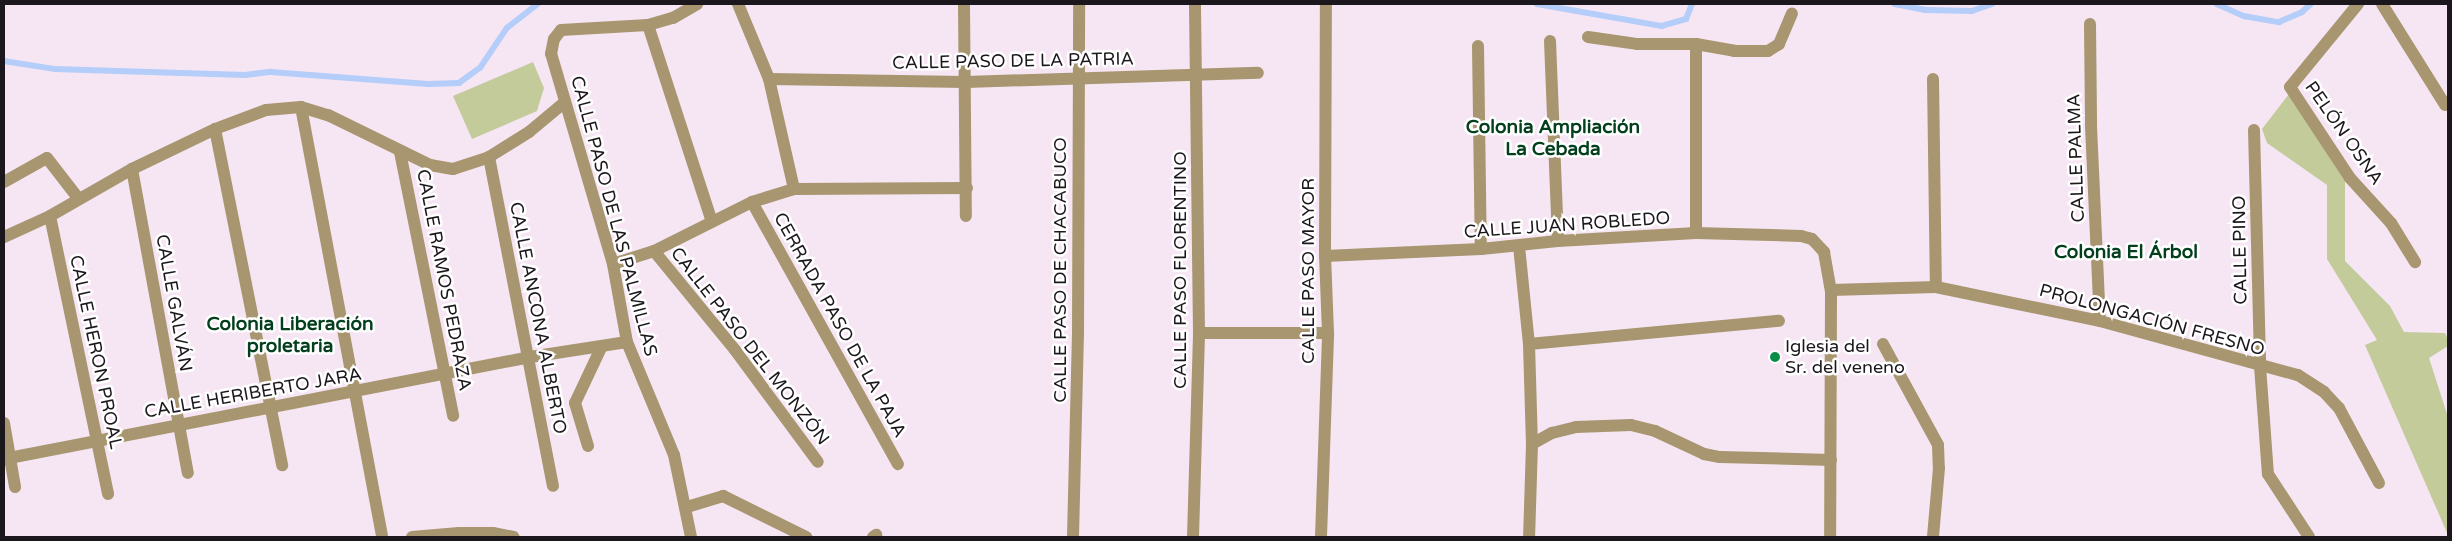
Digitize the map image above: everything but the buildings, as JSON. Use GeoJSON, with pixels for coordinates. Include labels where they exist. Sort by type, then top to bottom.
{"type":"FeatureCollection","features":[{"type":"Feature","properties":{"kind":"street"},"geometry":{"type":"LineString","coordinates":[[697,4],[673,18],[648,25],[712,222]]}},
{"type":"Feature","properties":{"kind":"street"},"geometry":{"type":"LineString","coordinates":[[738,4],[769,79],[794,188]]}},
{"type":"Feature","properties":{"kind":"street"},"geometry":{"type":"LineString","coordinates":[[964,4],[966,216]]}},
{"type":"Feature","properties":{"kind":"street","name":"CALLE PASO DE CHACABUCO"},"geometry":{"type":"LineString","coordinates":[[1073,537],[1078,325],[1079,4]]}},
{"type":"Feature","properties":{"kind":"street","name":"CALLE PASO FLORENTINO"},"geometry":{"type":"LineString","coordinates":[[1193,537],[1199,333],[1198,74],[1195,4]]}},
{"type":"Feature","properties":{"kind":"street","name":"CALLE PASO MAYOR"},"geometry":{"type":"LineString","coordinates":[[1321,537],[1328,333],[1325,256],[1326,4]]}},
{"type":"Feature","properties":{"kind":"street","name":"PELÓN OSNA"},"geometry":{"type":"LineString","coordinates":[[2358,4],[2290,86],[2350,178],[2391,223],[2415,262]]}},
{"type":"Feature","properties":{"kind":"street"},"geometry":{"type":"LineString","coordinates":[[2382,4],[2444,105]]}},
{"type":"Feature","properties":{"kind":"street"},"geometry":{"type":"LineString","coordinates":[[1588,37],[1637,44],[1696,44],[1734,51],[1768,50],[1779,44],[1792,14]]}},
{"type":"Feature","properties":{"kind":"street","name":"CALLE PALMA"},"geometry":{"type":"LineString","coordinates":[[2090,24],[2091,126],[2100,321]]}},
{"type":"Feature","properties":{"kind":"street","name":"CALLE PASO DE LAS PALMILLAS"},"geometry":{"type":"LineString","coordinates":[[648,25],[561,30],[554,40],[551,54],[613,264],[627,342],[674,455],[687,507],[692,537]]}},
{"type":"Feature","properties":{"kind":"street"},"geometry":{"type":"LineString","coordinates":[[1550,41],[1558,240]]}},
{"type":"Feature","properties":{"kind":"street"},"geometry":{"type":"LineString","coordinates":[[1696,44],[1696,233]]}},
{"type":"Feature","properties":{"kind":"street"},"geometry":{"type":"LineString","coordinates":[[1478,46],[1482,249]]}},
{"type":"Feature","properties":{"kind":"street","name":"CALLE PASO DE LA PATRIA"},"geometry":{"type":"LineString","coordinates":[[769,79],[966,82],[1258,73]]}},
{"type":"Feature","properties":{"kind":"street"},"geometry":{"type":"LineString","coordinates":[[1933,79],[1936,286]]}},
{"type":"Feature","properties":{"kind":"street"},"geometry":{"type":"LineString","coordinates":[[4,237],[50,216],[78,198],[132,169],[215,129],[266,110],[301,108],[328,115],[400,152],[430,165],[452,169],[489,157],[529,132],[565,102]]}},
{"type":"Feature","properties":{"kind":"street"},"geometry":{"type":"LineString","coordinates":[[301,108],[357,392],[382,537]]}},
{"type":"Feature","properties":{"kind":"street"},"geometry":{"type":"LineString","coordinates":[[215,129],[282,465]]}},
{"type":"Feature","properties":{"kind":"street","name":"CALLE PINO"},"geometry":{"type":"LineString","coordinates":[[2254,130],[2260,366],[2268,474],[2309,537]]}},
{"type":"Feature","properties":{"kind":"street","name":"CALLE RAMOS PEDRAZA"},"geometry":{"type":"LineString","coordinates":[[400,152],[453,416]]}},
{"type":"Feature","properties":{"kind":"street","name":"CALLE ANCONA ALBERTO"},"geometry":{"type":"LineString","coordinates":[[489,157],[530,357],[553,486]]}},
{"type":"Feature","properties":{"kind":"street"},"geometry":{"type":"LineString","coordinates":[[4,182],[47,158],[78,198]]}},
{"type":"Feature","properties":{"kind":"street","name":"CALLE GALVÁN"},"geometry":{"type":"LineString","coordinates":[[132,169],[188,473]]}},
{"type":"Feature","properties":{"kind":"street"},"geometry":{"type":"LineString","coordinates":[[613,264],[654,251],[752,202],[794,188],[967,188]]}},
{"type":"Feature","properties":{"kind":"street","name":"CERRADA PASO DE LA PAJA"},"geometry":{"type":"LineString","coordinates":[[752,202],[898,464]]}},
{"type":"Feature","properties":{"kind":"street","name":"CALLE HERON PROAL"},"geometry":{"type":"LineString","coordinates":[[50,216],[108,494]]}},
{"type":"Feature","properties":{"kind":"street","name":"CALLE JUAN ROBLEDO"},"geometry":{"type":"LineString","coordinates":[[1325,256],[1482,249],[1558,240],[1696,233],[1801,236],[1812,239],[1824,252],[1831,290]]}},
{"type":"Feature","properties":{"kind":"street"},"geometry":{"type":"LineString","coordinates":[[1519,246],[1529,344],[1532,444],[1529,537]]}},
{"type":"Feature","properties":{"kind":"street","name":"CALLE PASO DEL MONZÓN"},"geometry":{"type":"LineString","coordinates":[[654,251],[735,350],[818,462]]}},
{"type":"Feature","properties":{"kind":"street","name":"PROLONGACIÓN FRESNO"},"geometry":{"type":"LineString","coordinates":[[1831,290],[1936,286],[2100,321],[2298,375],[2324,392],[2339,408],[2379,483]]}},
{"type":"Feature","properties":{"kind":"street"},"geometry":{"type":"LineString","coordinates":[[1830,537],[1831,290]]}},
{"type":"Feature","properties":{"kind":"street"},"geometry":{"type":"LineString","coordinates":[[1529,344],[1779,321]]}},
{"type":"Feature","properties":{"kind":"street"},"geometry":{"type":"LineString","coordinates":[[1199,333],[1328,333]]}},
{"type":"Feature","properties":{"kind":"street","name":"CALLE HERIBERTO JARA"},"geometry":{"type":"LineString","coordinates":[[7,458],[96,439],[357,392],[530,357],[627,342]]}},
{"type":"Feature","properties":{"kind":"street"},"geometry":{"type":"LineString","coordinates":[[1883,344],[1938,445],[1939,468],[1933,537]]}},
{"type":"Feature","properties":{"kind":"street"},"geometry":{"type":"LineString","coordinates":[[588,446],[575,403],[602,346]]}},
{"type":"Feature","properties":{"kind":"street"},"geometry":{"type":"LineString","coordinates":[[4,423],[7,458],[15,487]]}},
{"type":"Feature","properties":{"kind":"street"},"geometry":{"type":"LineString","coordinates":[[1532,444],[1552,433],[1576,427],[1632,425],[1655,430],[1704,454],[1720,457],[1831,460]]}},
{"type":"Feature","properties":{"kind":"street"},"geometry":{"type":"LineString","coordinates":[[687,507],[723,496],[806,537]]}},
{"type":"Feature","properties":{"kind":"street"},"geometry":{"type":"LineString","coordinates":[[412,537],[459,533],[493,533],[514,537]]}},
{"type":"Feature","properties":{"kind":"green space"},"geometry":{"type":"Polygon","coordinates":[[[533,62],[544,88],[537,111],[472,139],[453,96],[533,62]]]}},
{"type":"Feature","properties":{"kind":"green space"},"geometry":{"type":"Polygon","coordinates":[[[2289,94],[2345,181],[2345,261],[2390,306],[2404,332],[2445,333],[2448,340],[2448,346],[2429,358],[2448,417],[2448,535],[2365,345],[2377,340],[2327,259],[2327,185],[2267,143],[2262,129],[2289,94]]]}},
{"type":"Feature","properties":{"kind":"waterway"},"geometry":{"type":"LineString","coordinates":[[4,61],[55,69],[245,75],[271,72],[428,84],[459,83],[480,68],[507,28],[538,4]]}},
{"type":"Feature","properties":{"kind":"waterway"},"geometry":{"type":"LineString","coordinates":[[1537,4],[1662,26],[1686,19],[1692,4]]}},
{"type":"Feature","properties":{"kind":"waterway"},"geometry":{"type":"LineString","coordinates":[[1895,4],[1926,10],[1972,11],[1992,4]]}},
{"type":"Feature","properties":{"kind":"waterway"},"geometry":{"type":"LineString","coordinates":[[2217,4],[2244,16],[2279,22],[2302,12],[2311,4]]}},
{"type":"Feature","properties":{"kind":"place","name":"Iglesia del Sr. del veneno"},"geometry":{"type":"Point","coordinates":[1775,357]}},
{"type":"Feature","properties":{"kind":"district","name":"Colonia Ampliación La Cebada"},"geometry":{"type":"Point","coordinates":[1553,139]}},
{"type":"Feature","properties":{"kind":"district","name":"Colonia El Árbol"},"geometry":{"type":"Point","coordinates":[2126,253]}},
{"type":"Feature","properties":{"kind":"district","name":"Colonia Liberación proletaria"},"geometry":{"type":"Point","coordinates":[290,336]}}]}
